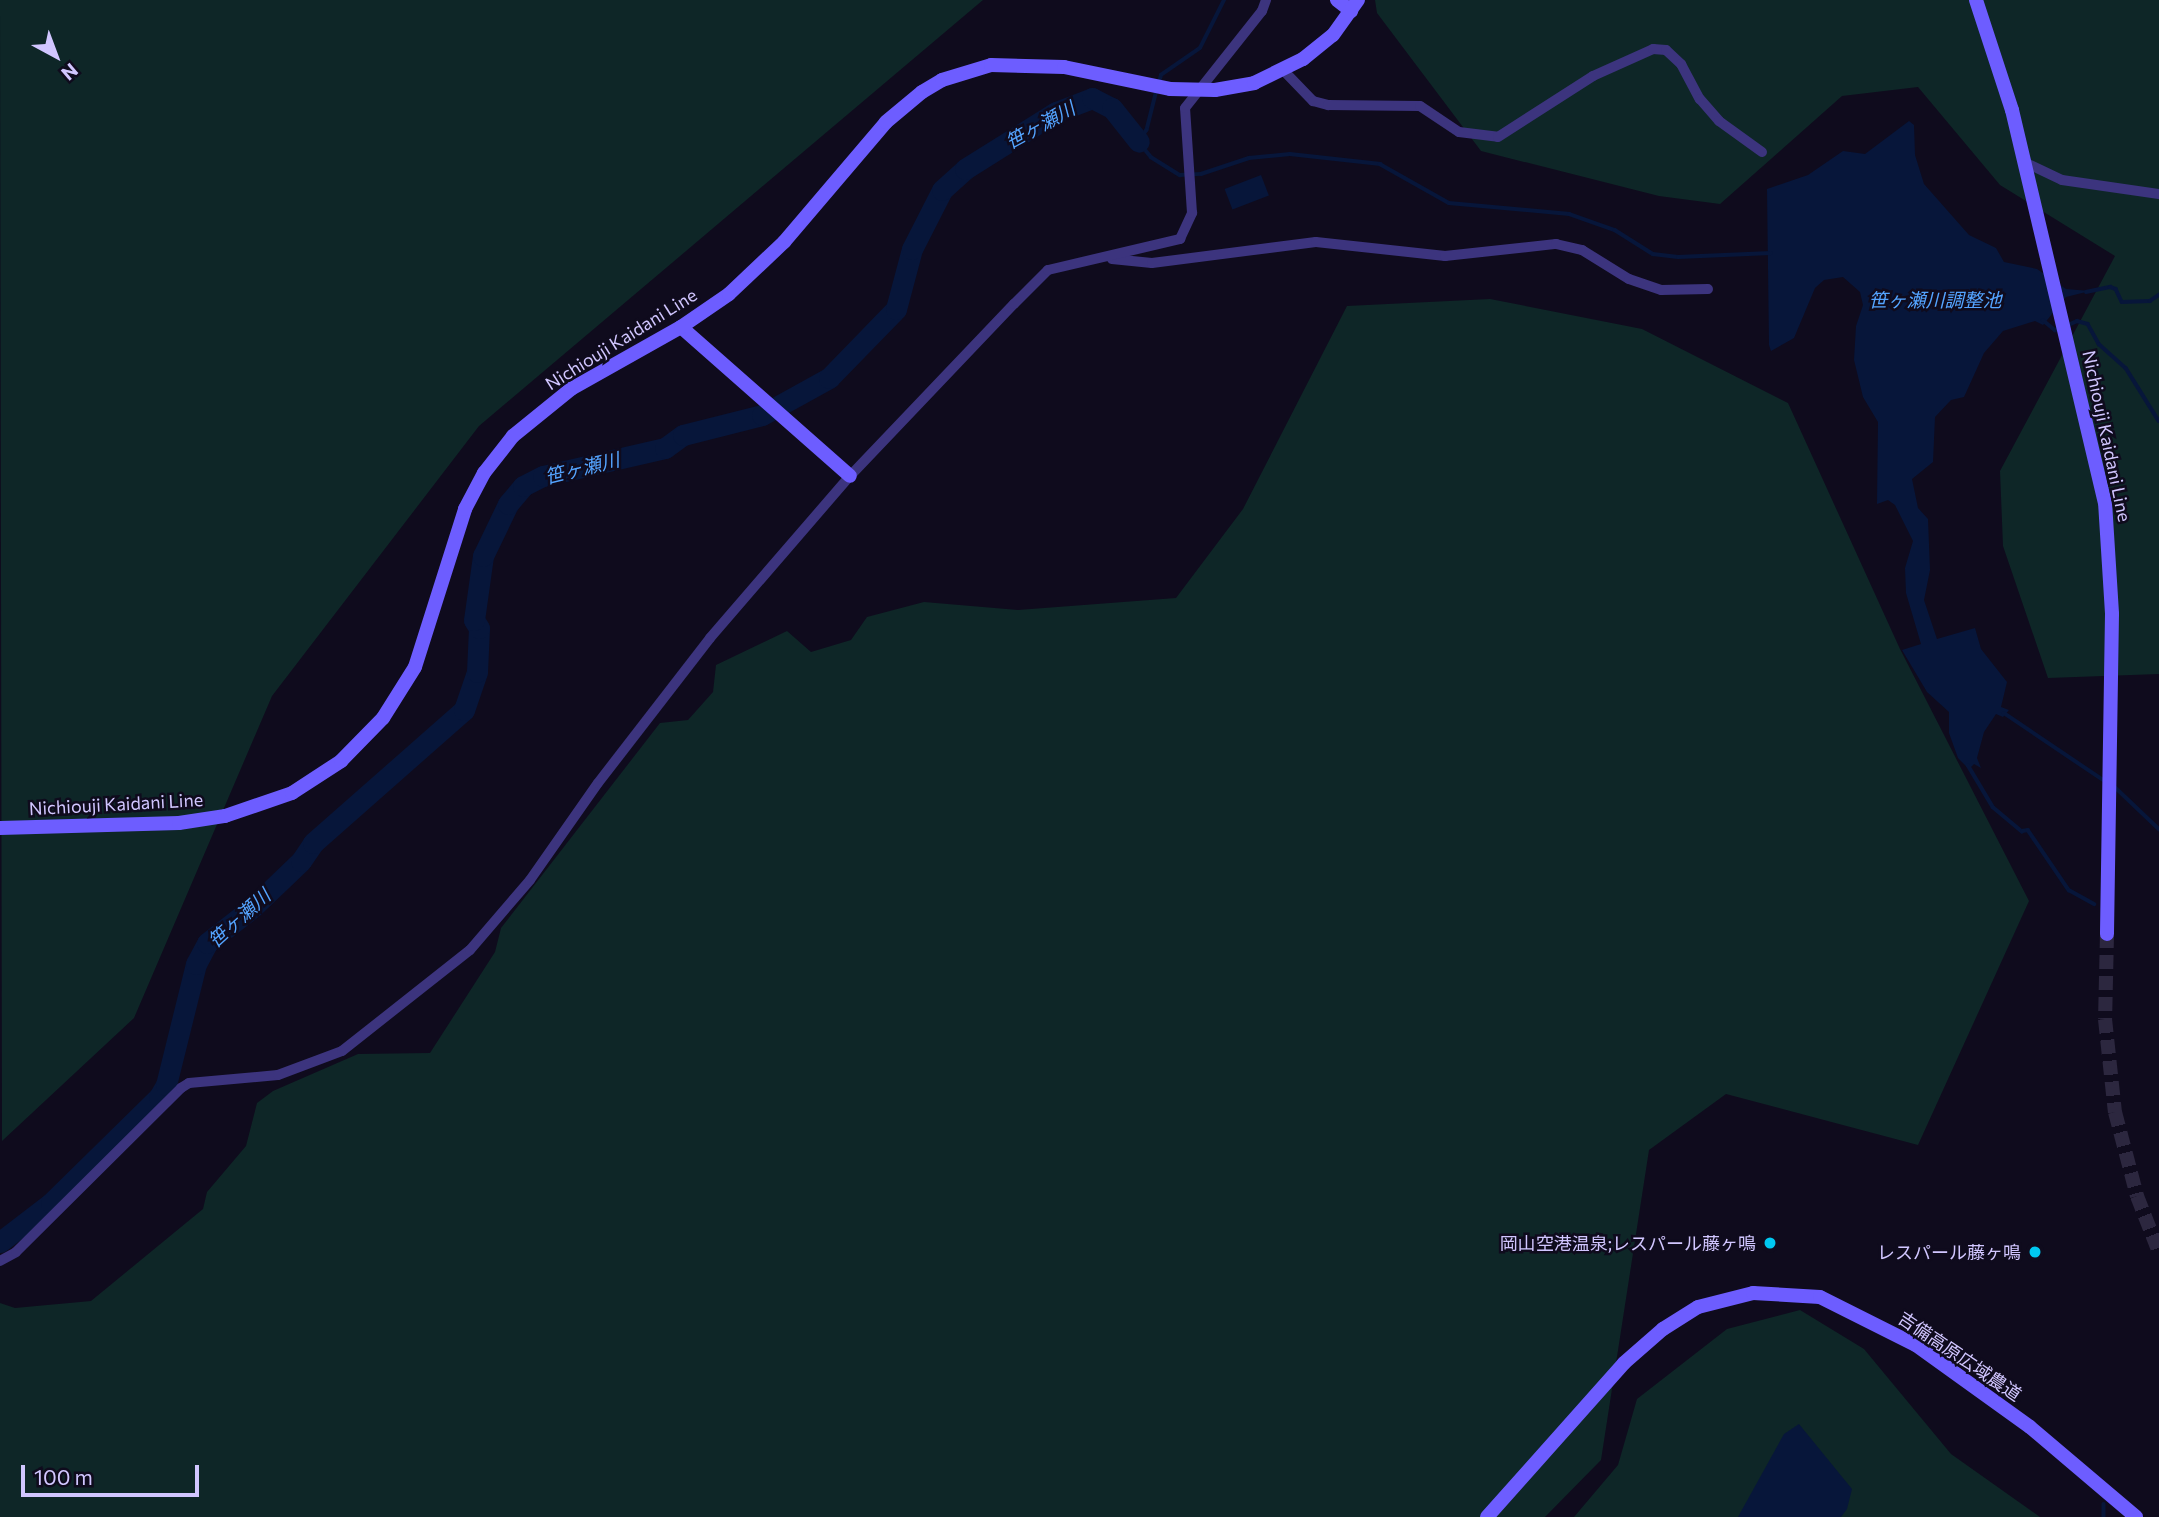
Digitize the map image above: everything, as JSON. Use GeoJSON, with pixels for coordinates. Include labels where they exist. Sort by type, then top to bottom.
{"type":"FeatureCollection","features":[{"type":"Feature","properties":{"kind":"main road"},"geometry":{"type":"LineString","coordinates":[[1337,0],[1355,6]]}},
{"type":"Feature","properties":{"kind":"main road","name":"Nichiouji Kaidani Line"},"geometry":{"type":"LineString","coordinates":[[1976,0],[1999,65],[2024,162],[2099,471],[2110,541],[2108,934]]}},
{"type":"Feature","properties":{"kind":"main road","name":"Nichiouji Kaidani Line"},"geometry":{"type":"LineString","coordinates":[[0,828],[179,823],[225,816],[292,793],[341,761],[383,718],[415,667],[465,509],[484,473],[513,436],[571,389],[681,327],[755,272],[864,145],[922,92],[942,80],[991,65],[1064,67],[1157,87],[1216,90],[1284,71],[1318,48],[1355,6]]}},
{"type":"Feature","properties":{"kind":"main road"},"geometry":{"type":"LineString","coordinates":[[681,327],[784,422],[850,476]]}},
{"type":"Feature","properties":{"kind":"main road","name":"吉備高原広域農道"},"geometry":{"type":"LineString","coordinates":[[1488,1517],[1624,1363],[1663,1329],[1698,1307],[1764,1293],[1820,1297],[1916,1345],[2030,1427],[2136,1517]]}},
{"type":"Feature","properties":{"kind":"street"},"geometry":{"type":"LineString","coordinates":[[0,1261],[16,1252],[181,1088],[189,1083],[278,1075],[342,1051],[470,950],[530,880],[598,783],[710,638],[850,476],[1048,270],[1180,239],[1192,213],[1185,108],[1262,11],[1266,0]]}},
{"type":"Feature","properties":{"kind":"street"},"geometry":{"type":"LineString","coordinates":[[1284,71],[1313,101],[1328,105],[1420,106],[1460,132],[1498,137],[1593,76],[1653,49],[1666,50],[1681,64],[1700,99],[1719,121],[1762,152]]}},
{"type":"Feature","properties":{"kind":"street"},"geometry":{"type":"LineString","coordinates":[[2024,162],[2062,180],[2159,194]]}},
{"type":"Feature","properties":{"kind":"street"},"geometry":{"type":"LineString","coordinates":[[1101,258],[1152,262],[1316,242],[1446,256],[1556,244],[1581,250],[1629,279],[1661,290],[1707,289]]}},
{"type":"Feature","properties":{"kind":"green space"},"geometry":{"type":"Polygon","coordinates":[[[0,0],[983,0],[479,426],[272,696],[134,1018],[2,1141],[0,0]]]}},
{"type":"Feature","properties":{"kind":"green space"},"geometry":{"type":"Polygon","coordinates":[[[1375,0],[2159,0],[2159,674],[2048,678],[2003,546],[2000,471],[2115,256],[2000,185],[1918,87],[1842,96],[1720,204],[1659,196],[1481,151],[1377,13],[1375,0]]]}},
{"type":"Feature","properties":{"kind":"green space"},"geometry":{"type":"Polygon","coordinates":[[[1490,299],[1642,329],[1788,403],[1900,649],[2029,901],[1918,1145],[1726,1094],[1649,1150],[1601,1460],[1545,1517],[0,1517],[0,1303],[15,1308],[91,1301],[203,1209],[207,1192],[246,1146],[257,1103],[273,1091],[358,1054],[430,1053],[495,952],[501,928],[660,723],[688,720],[713,692],[716,665],[787,631],[811,652],[851,640],[867,617],[924,602],[1018,610],[1176,598],[1243,509],[1347,306],[1490,299]]]}},
{"type":"Feature","properties":{"kind":"green space"},"geometry":{"type":"Polygon","coordinates":[[[1800,1310],[1864,1349],[1951,1454],[2040,1517],[1574,1517],[1618,1465],[1637,1399],[1727,1329],[1800,1310]]]}},
{"type":"Feature","properties":{"kind":"water","name":"笹ヶ瀬川調整池"},"geometry":{"type":"Polygon","coordinates":[[[1909,121],[1914,125],[1915,155],[1924,184],[1969,235],[1996,248],[2004,262],[2037,269],[2066,289],[2090,291],[2066,297],[2043,325],[2035,321],[2003,331],[1984,353],[1964,397],[1951,400],[1935,417],[1933,462],[1912,479],[1918,508],[1928,519],[1930,570],[1924,600],[1937,639],[1975,628],[1981,649],[2007,682],[2001,707],[2009,710],[2003,717],[1996,714],[1984,732],[1977,758],[1981,768],[1974,764],[1969,769],[1958,758],[1949,733],[1949,712],[1927,692],[1902,650],[1921,644],[1906,593],[1905,568],[1913,541],[1895,505],[1888,500],[1877,504],[1878,422],[1863,397],[1854,360],[1856,326],[1863,305],[1860,292],[1843,277],[1824,280],[1815,288],[1794,338],[1771,351],[1769,345],[1767,189],[1808,175],[1843,151],[1865,154],[1909,121]]]}},
{"type":"Feature","properties":{"kind":"water"},"geometry":{"type":"Polygon","coordinates":[[[1261,175],[1269,196],[1232,210],[1225,189],[1261,175]]]}},
{"type":"Feature","properties":{"kind":"water"},"geometry":{"type":"Polygon","coordinates":[[[1799,1424],[1852,1489],[1847,1509],[1841,1517],[1738,1517],[1784,1434],[1799,1424]]]}},
{"type":"Feature","properties":{"kind":"waterway"},"geometry":{"type":"LineString","coordinates":[[1159,83],[1161,75],[1200,48],[1224,0]]}},
{"type":"Feature","properties":{"kind":"waterway"},"geometry":{"type":"LineString","coordinates":[[1157,90],[1147,130],[1139,142],[1151,157],[1180,175],[1201,174],[1249,158],[1290,154],[1380,164],[1449,203],[1569,214],[1615,230],[1653,254],[1678,257],[1771,253]]}},
{"type":"Feature","properties":{"kind":"waterway","name":"笹ヶ瀬川"},"geometry":{"type":"LineString","coordinates":[[0,1242],[51,1203],[159,1097],[166,1085],[196,964],[207,943],[253,907],[301,861],[313,843],[464,710],[477,672],[479,628],[474,620],[483,556],[508,504],[523,486],[543,476],[665,448],[683,435],[762,415],[829,378],[896,309],[912,249],[942,190],[965,169],[1056,112],[1092,98],[1112,108],[1139,142]]}},
{"type":"Feature","properties":{"kind":"waterway"},"geometry":{"type":"LineString","coordinates":[[2086,292],[2110,287],[2116,289],[2122,302],[2150,301],[2159,295]]}},
{"type":"Feature","properties":{"kind":"waterway"},"geometry":{"type":"LineString","coordinates":[[2043,320],[2055,330],[2059,329]]}},
{"type":"Feature","properties":{"kind":"waterway"},"geometry":{"type":"LineString","coordinates":[[2066,326],[2077,321],[2088,324],[2099,344],[2126,368],[2159,421]]}},
{"type":"Feature","properties":{"kind":"waterway"},"geometry":{"type":"LineString","coordinates":[[2004,713],[2105,781]]}},
{"type":"Feature","properties":{"kind":"waterway"},"geometry":{"type":"LineString","coordinates":[[1968,765],[1993,807],[2022,831],[2028,830],[2069,890],[2094,904]]}},
{"type":"Feature","properties":{"kind":"waterway"},"geometry":{"type":"LineString","coordinates":[[2115,787],[2159,829]]}},
{"type":"Feature","properties":{"kind":"waterway"},"geometry":{"type":"LineString","coordinates":[[2104,1504],[2104,1517]]}},
{"type":"Feature","properties":{"kind":"tunnel"},"geometry":{"type":"LineString","coordinates":[[2107,934],[2105,1019],[2115,1112],[2137,1196],[2159,1252]]}},
{"type":"Feature","properties":{"kind":"place","name":"岡山空港温泉;レスパール藤ヶ鳴"},"geometry":{"type":"Point","coordinates":[1770,1243]}},
{"type":"Feature","properties":{"kind":"place","name":"レスパール藤ヶ鳴"},"geometry":{"type":"Point","coordinates":[2035,1252]}}]}
